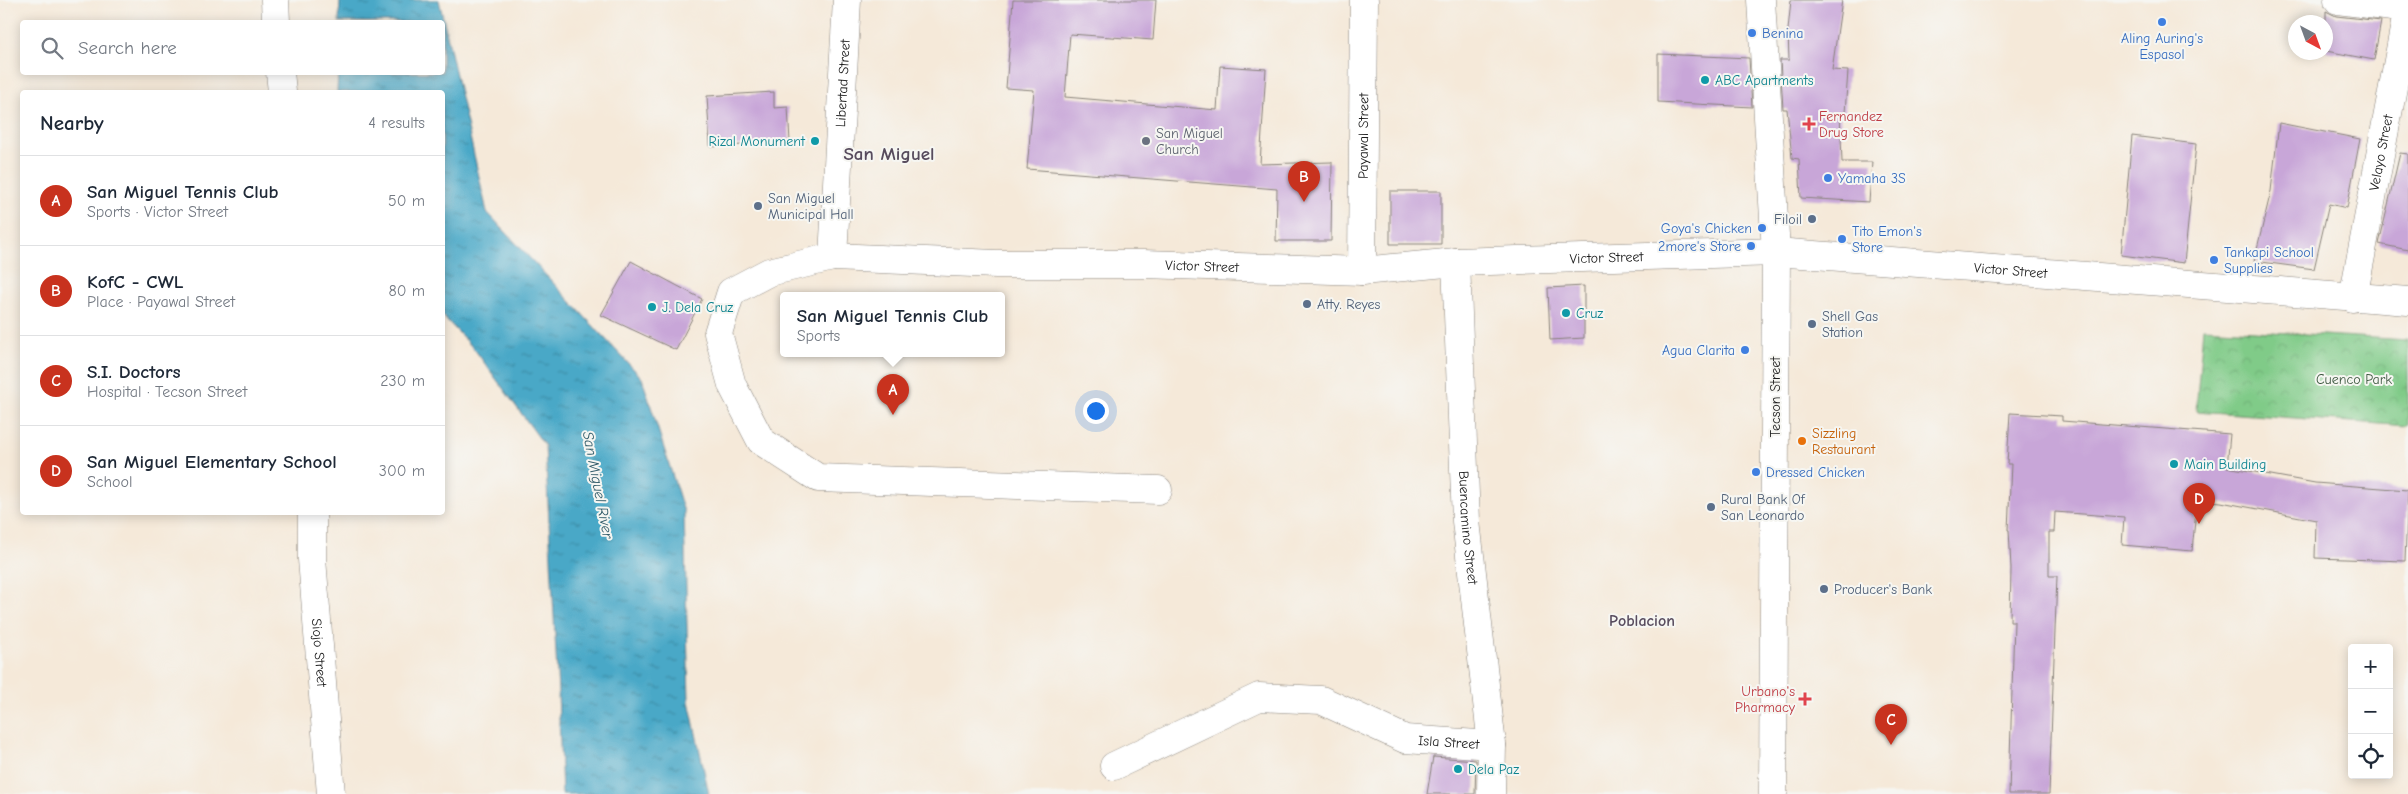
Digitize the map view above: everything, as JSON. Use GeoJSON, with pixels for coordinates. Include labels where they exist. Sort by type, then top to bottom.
{"type":"FeatureCollection","features":[{"type":"Feature","properties":{"kind":"street"},"geometry":{"type":"LineString","coordinates":[[275,0],[276,20]]}},
{"type":"Feature","properties":{"kind":"street","name":"Libertad Street"},"geometry":{"type":"LineString","coordinates":[[833,257],[847,0]]}},
{"type":"Feature","properties":{"kind":"street","name":"Payawal Street"},"geometry":{"type":"LineString","coordinates":[[1362,271],[1364,0]]}},
{"type":"Feature","properties":{"kind":"street","name":"Tecson Street"},"geometry":{"type":"LineString","coordinates":[[1761,0],[1776,252],[1774,794]]}},
{"type":"Feature","properties":{"kind":"street"},"geometry":{"type":"LineString","coordinates":[[2338,0],[2408,8]]}},
{"type":"Feature","properties":{"kind":"street","name":"Velayo Street"},"geometry":{"type":"LineString","coordinates":[[2353,298],[2408,8]]}},
{"type":"Feature","properties":{"kind":"street"},"geometry":{"type":"LineString","coordinates":[[280,75],[282,90]]}},
{"type":"Feature","properties":{"kind":"street","name":"Victor Street"},"geometry":{"type":"LineString","coordinates":[[1158,490],[818,478],[761,441],[732,385],[718,333],[731,292],[768,272],[833,257],[996,264],[1143,264],[1362,271],[1456,262],[1776,252],[2408,301]]}},
{"type":"Feature","properties":{"kind":"street","name":"Buencamino Street"},"geometry":{"type":"LineString","coordinates":[[1456,262],[1466,521],[1492,745],[1491,794]]}},
{"type":"Feature","properties":{"kind":"street","name":"Siojo Street"},"geometry":{"type":"LineString","coordinates":[[312,515],[312,559],[331,794]]}},
{"type":"Feature","properties":{"kind":"street","name":"Isla Street"},"geometry":{"type":"LineString","coordinates":[[1114,766],[1259,698],[1321,700],[1405,739],[1492,745]]}},
{"type":"Feature","properties":{"kind":"green space","name":"Cuenco Park"},"geometry":{"type":"Polygon","coordinates":[[[2203,328],[2408,340],[2408,426],[2196,411],[2203,328]]]}},
{"type":"Feature","properties":{"kind":"water"},"geometry":{"type":"Polygon","coordinates":[[[340,0],[439,0],[444,20],[339,20],[340,0]]]}},
{"type":"Feature","properties":{"kind":"water","name":"San Miguel River"},"geometry":{"type":"Polygon","coordinates":[[[445,26],[487,212],[642,378],[684,512],[689,701],[709,794],[562,794],[545,446],[475,350],[445,318],[445,90],[337,90],[338,75],[445,75],[445,26]]]}},
{"type":"Feature","properties":{"kind":"building"},"geometry":{"type":"Polygon","coordinates":[[[1013,0],[1156,0],[1153,40],[1070,34],[1065,97],[1217,110],[1220,66],[1266,69],[1260,164],[1332,162],[1331,241],[1276,241],[1277,189],[1027,169],[1034,90],[1006,88],[1013,0]]]}},
{"type":"Feature","properties":{"kind":"building"},"geometry":{"type":"Polygon","coordinates":[[[1791,0],[1842,0],[1832,70],[1848,71],[1845,113],[1840,112],[1842,162],[1872,162],[1869,202],[1801,198],[1799,159],[1792,158],[1787,109],[1783,109],[1780,60],[1789,60],[1788,30],[1791,0]]]}},
{"type":"Feature","properties":{"kind":"building"},"geometry":{"type":"Polygon","coordinates":[[[2326,11],[2336,16],[2381,21],[2374,60],[2333,52],[2333,15],[2326,15],[2326,11]]]}},
{"type":"Feature","properties":{"kind":"building","name":"ABC Apartments"},"geometry":{"type":"Polygon","coordinates":[[[1658,54],[1749,58],[1752,107],[1658,102],[1658,54]]]}},
{"type":"Feature","properties":{"kind":"building"},"geometry":{"type":"Polygon","coordinates":[[[774,92],[774,108],[788,107],[790,142],[710,147],[707,96],[774,92]]]}},
{"type":"Feature","properties":{"kind":"building"},"geometry":{"type":"Polygon","coordinates":[[[2279,123],[2360,139],[2347,208],[2329,204],[2314,269],[2254,261],[2271,191],[2279,123]]]}},
{"type":"Feature","properties":{"kind":"building"},"geometry":{"type":"Polygon","coordinates":[[[2132,136],[2196,144],[2184,263],[2121,255],[2132,136]]]}},
{"type":"Feature","properties":{"kind":"building"},"geometry":{"type":"Polygon","coordinates":[[[2400,153],[2408,154],[2408,250],[2379,244],[2400,153]]]}},
{"type":"Feature","properties":{"kind":"building"},"geometry":{"type":"Polygon","coordinates":[[[1390,191],[1441,191],[1441,244],[1390,244],[1390,191]]]}},
{"type":"Feature","properties":{"kind":"building","name":"J. Dela Cruz"},"geometry":{"type":"Polygon","coordinates":[[[631,261],[702,299],[676,350],[601,315],[631,261]]]}},
{"type":"Feature","properties":{"kind":"building","name":"Cruz"},"geometry":{"type":"Polygon","coordinates":[[[1584,286],[1584,338],[1550,340],[1548,288],[1584,286]]]}},
{"type":"Feature","properties":{"kind":"building"},"geometry":{"type":"Polygon","coordinates":[[[2010,413],[2062,416],[2062,421],[2230,434],[2227,467],[2315,483],[2408,490],[2405,561],[2315,558],[2316,520],[2221,502],[2197,500],[2192,551],[2122,545],[2124,517],[2055,512],[2054,532],[2049,532],[2049,576],[2057,576],[2049,794],[2009,794],[2014,621],[2010,621],[2011,568],[2008,530],[2011,464],[2007,464],[2010,413]]]}},
{"type":"Feature","properties":{"kind":"building","name":"Dela Paz"},"geometry":{"type":"Polygon","coordinates":[[[1433,757],[1476,760],[1475,794],[1427,794],[1433,757]]]}},
{"type":"Feature","properties":{"kind":"place","name":"Aling Auring's Espasol"},"geometry":{"type":"Point","coordinates":[2162,22]}},
{"type":"Feature","properties":{"kind":"place","name":"Benina"},"geometry":{"type":"Point","coordinates":[1752,33]}},
{"type":"Feature","properties":{"kind":"place","name":"ABC Apartments"},"geometry":{"type":"Point","coordinates":[1705,80]}},
{"type":"Feature","properties":{"kind":"place","name":"Fernandez Drug Store"},"geometry":{"type":"Point","coordinates":[1809,124]}},
{"type":"Feature","properties":{"kind":"place","name":"Rizal Monument"},"geometry":{"type":"Point","coordinates":[815,141]}},
{"type":"Feature","properties":{"kind":"place","name":"San Miguel Church"},"geometry":{"type":"Point","coordinates":[1146,141]}},
{"type":"Feature","properties":{"kind":"place","name":"Yamaha 3S"},"geometry":{"type":"Point","coordinates":[1828,178]}},
{"type":"Feature","properties":{"kind":"place","name":"KofC - CWL"},"geometry":{"type":"Point","coordinates":[1304,202]}},
{"type":"Feature","properties":{"kind":"place","name":"San Miguel Municipal Hall"},"geometry":{"type":"Point","coordinates":[758,206]}},
{"type":"Feature","properties":{"kind":"place","name":"Filoil"},"geometry":{"type":"Point","coordinates":[1812,219]}},
{"type":"Feature","properties":{"kind":"place","name":"Goya's Chicken"},"geometry":{"type":"Point","coordinates":[1762,228]}},
{"type":"Feature","properties":{"kind":"place","name":"Tito Emon's Store"},"geometry":{"type":"Point","coordinates":[1842,239]}},
{"type":"Feature","properties":{"kind":"place","name":"2more's Store"},"geometry":{"type":"Point","coordinates":[1751,246]}},
{"type":"Feature","properties":{"kind":"place","name":"Tankapi School Supplies"},"geometry":{"type":"Point","coordinates":[2214,260]}},
{"type":"Feature","properties":{"kind":"place","name":"Atty. Reyes"},"geometry":{"type":"Point","coordinates":[1307,304]}},
{"type":"Feature","properties":{"kind":"place","name":"J. Dela Cruz"},"geometry":{"type":"Point","coordinates":[652,307]}},
{"type":"Feature","properties":{"kind":"place","name":"Cruz"},"geometry":{"type":"Point","coordinates":[1566,313]}},
{"type":"Feature","properties":{"kind":"place","name":"Shell Gas Station"},"geometry":{"type":"Point","coordinates":[1812,324]}},
{"type":"Feature","properties":{"kind":"place","name":"Agua Clarita"},"geometry":{"type":"Point","coordinates":[1745,350]}},
{"type":"Feature","properties":{"kind":"place","name":"San Miguel Tennis Club"},"geometry":{"type":"Point","coordinates":[893,415]}},
{"type":"Feature","properties":{"kind":"place","name":"Sizzling Restaurant"},"geometry":{"type":"Point","coordinates":[1802,441]}},
{"type":"Feature","properties":{"kind":"place","name":"Main Building"},"geometry":{"type":"Point","coordinates":[2174,464]}},
{"type":"Feature","properties":{"kind":"place","name":"Dressed Chicken"},"geometry":{"type":"Point","coordinates":[1756,472]}},
{"type":"Feature","properties":{"kind":"place","name":"Rural Bank Of San Leonardo"},"geometry":{"type":"Point","coordinates":[1711,507]}},
{"type":"Feature","properties":{"kind":"place","name":"San Miguel Elementary School"},"geometry":{"type":"Point","coordinates":[2199,524]}},
{"type":"Feature","properties":{"kind":"place","name":"Producer's Bank"},"geometry":{"type":"Point","coordinates":[1824,589]}},
{"type":"Feature","properties":{"kind":"place","name":"Urbano's Pharmacy"},"geometry":{"type":"Point","coordinates":[1805,699]}},
{"type":"Feature","properties":{"kind":"place","name":"S.I. Doctors"},"geometry":{"type":"Point","coordinates":[1891,745]}},
{"type":"Feature","properties":{"kind":"place","name":"Dela Paz"},"geometry":{"type":"Point","coordinates":[1458,769]}},
{"type":"Feature","properties":{"kind":"district","name":"San Miguel"},"geometry":{"type":"Point","coordinates":[889,154]}},
{"type":"Feature","properties":{"kind":"district","name":"Poblacion"},"geometry":{"type":"Point","coordinates":[1642,621]}}]}
